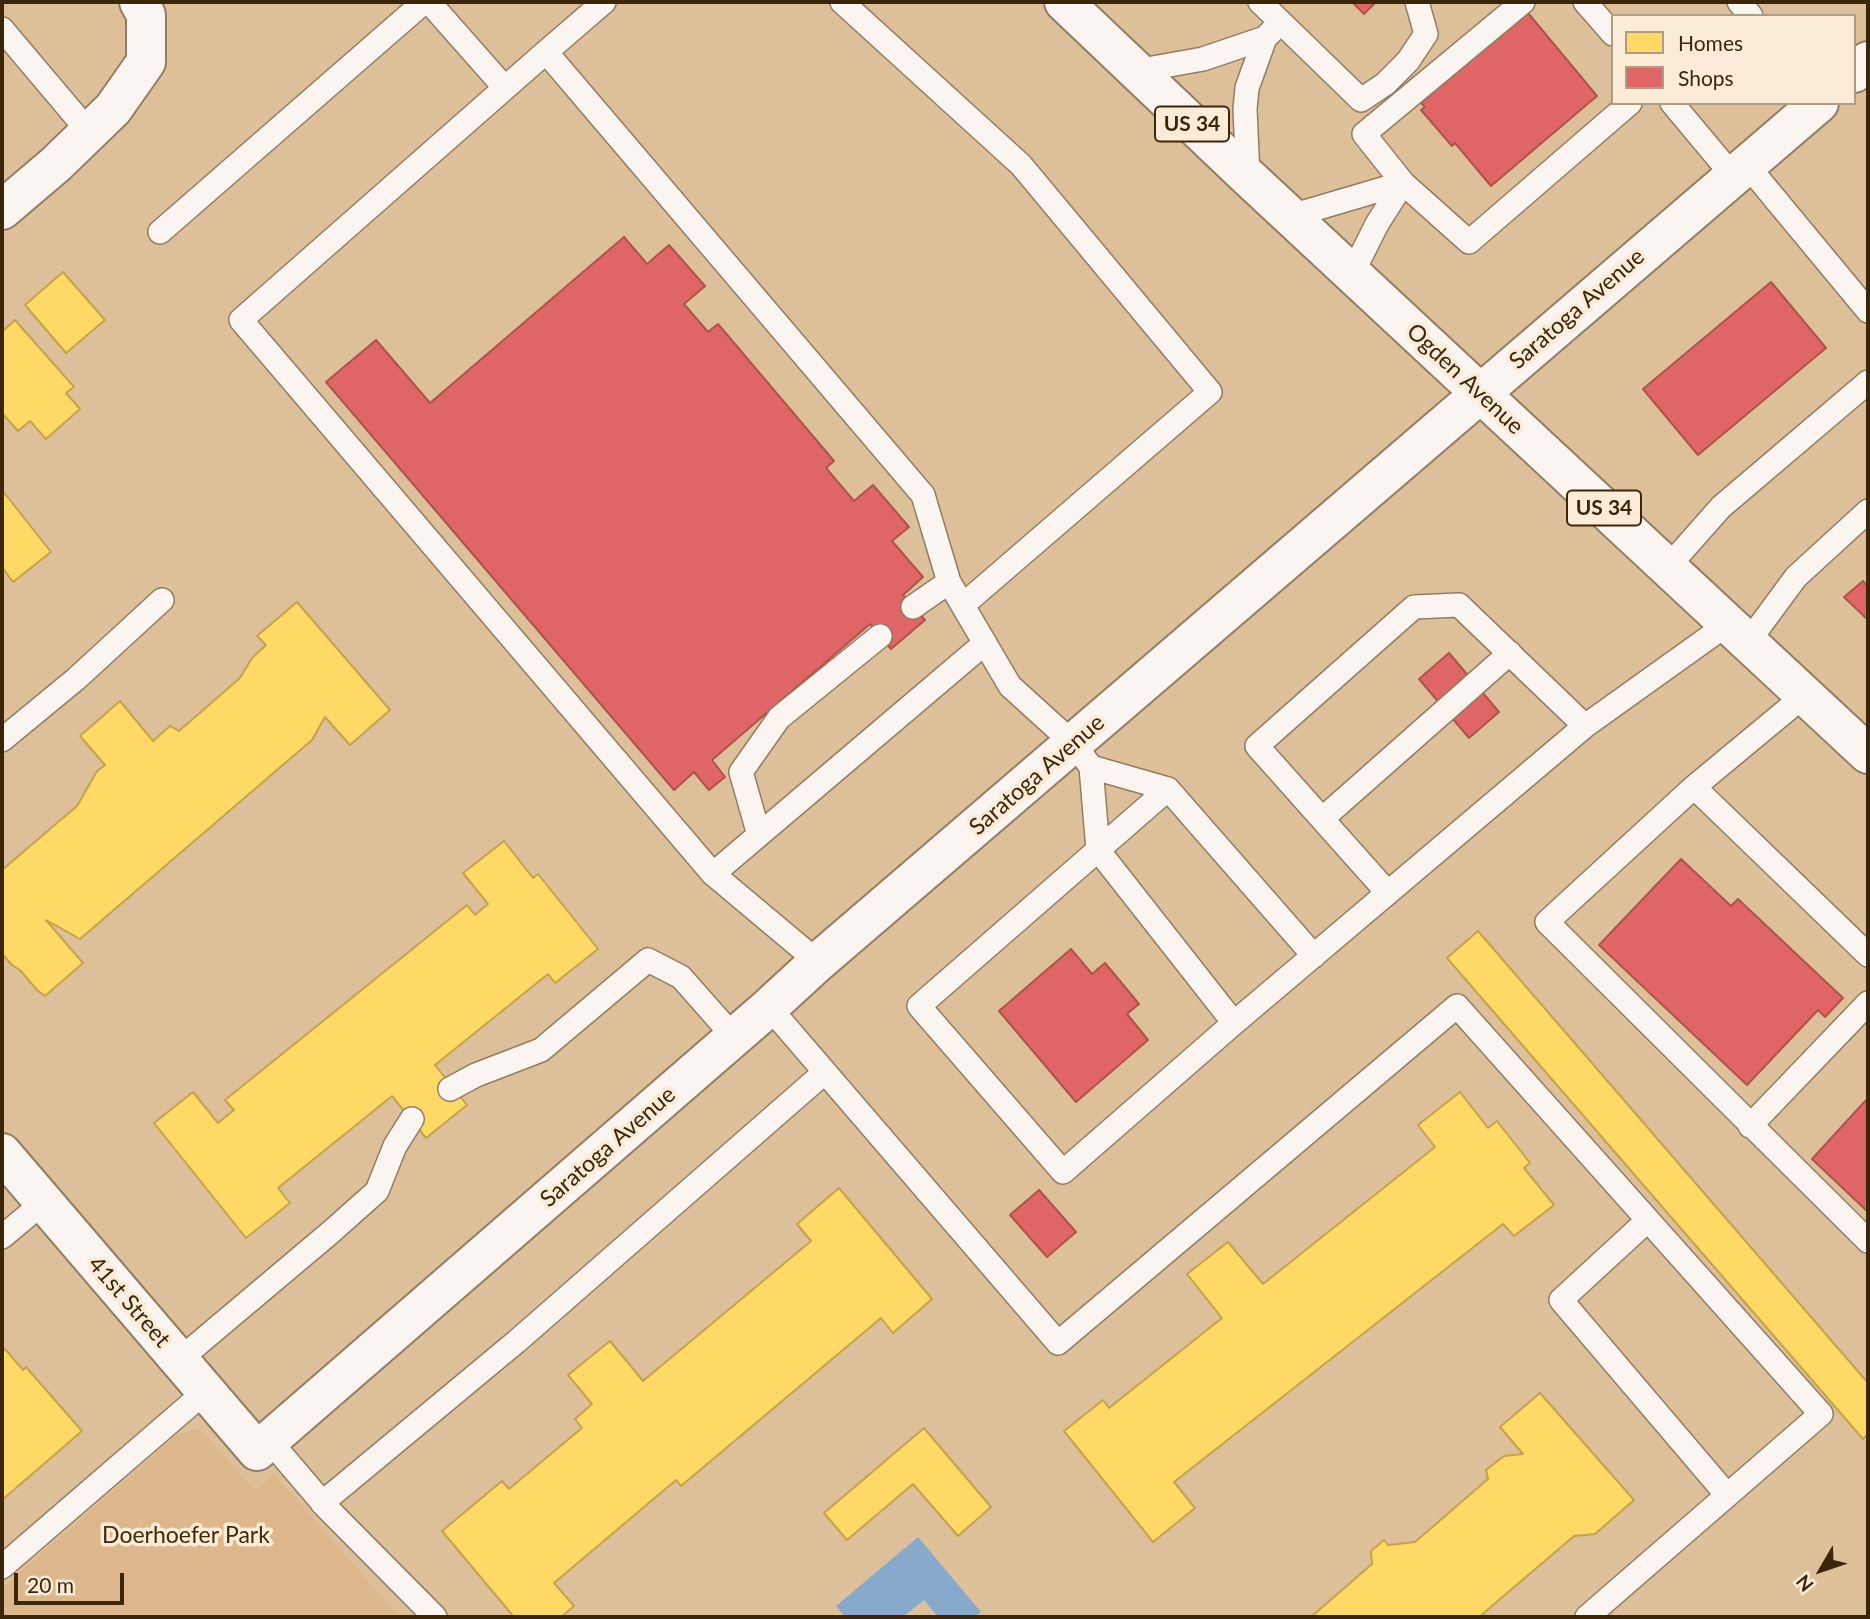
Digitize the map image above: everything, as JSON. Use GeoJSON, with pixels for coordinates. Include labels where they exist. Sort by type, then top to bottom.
{"type":"FeatureCollection","features":[{"type":"Feature","properties":{"kind":"street"},"geometry":{"type":"LineString","coordinates":[[2,210],[55,165],[113,109],[146,62],[146,15],[139,2]]}},
{"type":"Feature","properties":{"kind":"street","name":"Ogden Avenue"},"geometry":{"type":"LineString","coordinates":[[1072,4],[1136,71],[1248,177],[1868,754]]}},
{"type":"Feature","properties":{"kind":"street","name":"Saratoga Avenue"},"geometry":{"type":"LineString","coordinates":[[263,1445],[818,962],[1082,756],[1479,393],[1817,105]]}},
{"type":"Feature","properties":{"kind":"street","name":"41st Street"},"geometry":{"type":"LineString","coordinates":[[2,1153],[206,1391],[263,1445]]}},
{"type":"Feature","properties":{"kind":"lane"},"geometry":{"type":"LineString","coordinates":[[160,232],[424,2]]}},
{"type":"Feature","properties":{"kind":"lane"},"geometry":{"type":"LineString","coordinates":[[429,2],[505,88]]}},
{"type":"Feature","properties":{"kind":"lane"},"geometry":{"type":"LineString","coordinates":[[604,2],[241,320],[713,874],[818,962]]}},
{"type":"Feature","properties":{"kind":"lane"},"geometry":{"type":"LineString","coordinates":[[842,2],[1021,165],[1210,392],[963,605]]}},
{"type":"Feature","properties":{"kind":"lane"},"geometry":{"type":"LineString","coordinates":[[1260,2],[1273,31],[1361,100],[1385,84],[1408,61],[1426,34],[1417,2]]}},
{"type":"Feature","properties":{"kind":"lane"},"geometry":{"type":"LineString","coordinates":[[1523,2],[1364,134],[1403,183],[1469,242],[1628,105]]}},
{"type":"Feature","properties":{"kind":"lane"},"geometry":{"type":"LineString","coordinates":[[1585,2],[1611,32]]}},
{"type":"Feature","properties":{"kind":"lane"},"geometry":{"type":"LineString","coordinates":[[2,29],[89,132]]}},
{"type":"Feature","properties":{"kind":"lane"},"geometry":{"type":"LineString","coordinates":[[1136,71],[1203,59],[1273,31]]}},
{"type":"Feature","properties":{"kind":"lane"},"geometry":{"type":"LineString","coordinates":[[1248,177],[1247,88],[1273,31]]}},
{"type":"Feature","properties":{"kind":"lane"},"geometry":{"type":"LineString","coordinates":[[546,52],[923,495],[949,582],[1010,686],[1082,756],[1168,789],[1314,956]]}},
{"type":"Feature","properties":{"kind":"lane"},"geometry":{"type":"LineString","coordinates":[[1674,105],[1740,170],[1868,311]]}},
{"type":"Feature","properties":{"kind":"lane"},"geometry":{"type":"LineString","coordinates":[[1291,216],[1403,183]]}},
{"type":"Feature","properties":{"kind":"lane"},"geometry":{"type":"LineString","coordinates":[[1352,274],[1377,224],[1403,183]]}},
{"type":"Feature","properties":{"kind":"lane"},"geometry":{"type":"LineString","coordinates":[[1668,567],[1721,507],[1868,382]]}},
{"type":"Feature","properties":{"kind":"lane"},"geometry":{"type":"LineString","coordinates":[[1168,789],[919,1006],[1063,1172],[1234,1023],[1585,726],[1738,633],[1868,511]]}},
{"type":"Feature","properties":{"kind":"lane"},"geometry":{"type":"LineString","coordinates":[[913,607],[949,582]]}},
{"type":"Feature","properties":{"kind":"lane"},"geometry":{"type":"LineString","coordinates":[[2,740],[76,679],[162,600]]}},
{"type":"Feature","properties":{"kind":"lane"},"geometry":{"type":"LineString","coordinates":[[1388,893],[1257,746],[1414,607],[1459,605],[1585,726]]}},
{"type":"Feature","properties":{"kind":"lane"},"geometry":{"type":"LineString","coordinates":[[759,835],[741,772],[779,718],[880,636]]}},
{"type":"Feature","properties":{"kind":"lane"},"geometry":{"type":"LineString","coordinates":[[713,874],[985,643]]}},
{"type":"Feature","properties":{"kind":"lane"},"geometry":{"type":"LineString","coordinates":[[1322,820],[1510,653]]}},
{"type":"Feature","properties":{"kind":"lane"},"geometry":{"type":"LineString","coordinates":[[1805,695],[1694,787],[1547,922],[1868,1241]]}},
{"type":"Feature","properties":{"kind":"lane"},"geometry":{"type":"LineString","coordinates":[[1082,756],[1098,850],[1234,1023]]}},
{"type":"Feature","properties":{"kind":"lane"},"geometry":{"type":"LineString","coordinates":[[1694,787],[1868,955]]}},
{"type":"Feature","properties":{"kind":"lane"},"geometry":{"type":"LineString","coordinates":[[450,1089],[476,1075],[541,1050],[648,960],[681,977],[734,1037]]}},
{"type":"Feature","properties":{"kind":"lane"},"geometry":{"type":"LineString","coordinates":[[1750,1126],[1868,1003]]}},
{"type":"Feature","properties":{"kind":"lane"},"geometry":{"type":"LineString","coordinates":[[769,1007],[1058,1343],[1457,1006],[1821,1414],[1587,1617]]}},
{"type":"Feature","properties":{"kind":"lane"},"geometry":{"type":"LineString","coordinates":[[322,1503],[516,1342],[825,1072]]}},
{"type":"Feature","properties":{"kind":"lane"},"geometry":{"type":"LineString","coordinates":[[179,1360],[377,1191],[395,1146],[412,1119]]}},
{"type":"Feature","properties":{"kind":"lane"},"geometry":{"type":"LineString","coordinates":[[2,1237],[44,1202]]}},
{"type":"Feature","properties":{"kind":"lane"},"geometry":{"type":"LineString","coordinates":[[1648,1220],[1561,1300],[1727,1495]]}},
{"type":"Feature","properties":{"kind":"lane"},"geometry":{"type":"LineString","coordinates":[[2,1567],[206,1391]]}},
{"type":"Feature","properties":{"kind":"lane"},"geometry":{"type":"LineString","coordinates":[[263,1445],[435,1617]]}},
{"type":"Feature","properties":{"kind":"green space","name":"Doerhoefer Park"},"geometry":{"type":"Polygon","coordinates":[[[195,1429],[205,1434],[256,1491],[274,1474],[400,1617],[2,1617],[2,1588],[179,1433],[195,1429]]]}},
{"type":"Feature","properties":{"kind":"water"},"geometry":{"type":"Polygon","coordinates":[[[918,1537],[981,1612],[975,1617],[938,1617],[924,1600],[903,1617],[845,1617],[836,1606],[918,1537]]]}},
{"type":"Feature","properties":{"kind":"building: Homes"},"geometry":{"type":"Polygon","coordinates":[[[63,272],[105,320],[66,353],[25,305],[63,272]]]}},
{"type":"Feature","properties":{"kind":"building: Homes"},"geometry":{"type":"Polygon","coordinates":[[[15,320],[74,387],[66,393],[80,409],[46,439],[30,421],[18,431],[2,413],[2,332],[15,320]]]}},
{"type":"Feature","properties":{"kind":"building: Homes"},"geometry":{"type":"Polygon","coordinates":[[[2,490],[51,552],[13,582],[2,567],[2,490]]]}},
{"type":"Feature","properties":{"kind":"building: Homes"},"geometry":{"type":"Polygon","coordinates":[[[297,602],[390,710],[350,745],[325,717],[312,740],[80,939],[46,920],[83,963],[45,996],[2,954],[2,870],[77,806],[97,771],[105,765],[80,736],[120,701],[153,741],[170,726],[179,731],[240,678],[252,658],[266,645],[257,636],[297,602]]]}},
{"type":"Feature","properties":{"kind":"building: Homes"},"geometry":{"type":"Polygon","coordinates":[[[504,841],[533,878],[538,874],[598,949],[555,983],[548,974],[435,1065],[467,1105],[426,1138],[392,1096],[278,1188],[290,1203],[246,1238],[154,1123],[193,1092],[218,1123],[234,1110],[225,1100],[467,905],[475,915],[488,904],[463,873],[504,841]]]}},
{"type":"Feature","properties":{"kind":"building: Homes"},"geometry":{"type":"Polygon","coordinates":[[[1478,931],[1868,1383],[1868,1434],[1863,1439],[1447,958],[1478,931]]]}},
{"type":"Feature","properties":{"kind":"building: Homes"},"geometry":{"type":"Polygon","coordinates":[[[1460,1092],[1488,1128],[1497,1121],[1530,1163],[1524,1168],[1554,1205],[1514,1236],[1503,1224],[1174,1482],[1195,1508],[1153,1542],[1064,1431],[1103,1400],[1109,1408],[1222,1318],[1187,1274],[1228,1242],[1263,1284],[1435,1147],[1418,1125],[1460,1092]]]}},
{"type":"Feature","properties":{"kind":"building: Homes"},"geometry":{"type":"Polygon","coordinates":[[[839,1188],[932,1299],[893,1333],[881,1318],[681,1486],[676,1480],[554,1583],[574,1606],[561,1617],[514,1617],[442,1531],[502,1481],[509,1489],[582,1428],[575,1419],[592,1404],[568,1375],[610,1341],[643,1381],[811,1241],[797,1224],[839,1188]]]}},
{"type":"Feature","properties":{"kind":"building: Homes"},"geometry":{"type":"Polygon","coordinates":[[[5,1349],[23,1370],[26,1367],[82,1431],[2,1500],[2,1352],[5,1349]]]}},
{"type":"Feature","properties":{"kind":"building: Homes"},"geometry":{"type":"Polygon","coordinates":[[[1540,1393],[1634,1500],[1595,1534],[1574,1536],[1479,1617],[1311,1617],[1372,1564],[1371,1551],[1384,1540],[1388,1545],[1415,1542],[1488,1479],[1486,1470],[1504,1456],[1523,1454],[1500,1427],[1540,1393]]]}},
{"type":"Feature","properties":{"kind":"building: Homes"},"geometry":{"type":"Polygon","coordinates":[[[924,1428],[991,1507],[958,1536],[913,1484],[847,1540],[824,1513],[924,1428]]]}},
{"type":"Feature","properties":{"kind":"building: Shops"},"geometry":{"type":"Polygon","coordinates":[[[1352,2],[1376,2],[1364,14],[1352,2]]]}},
{"type":"Feature","properties":{"kind":"building: Shops"},"geometry":{"type":"Polygon","coordinates":[[[1528,13],[1597,96],[1491,186],[1455,143],[1452,146],[1421,110],[1425,107],[1421,103],[1434,92],[1431,89],[1441,81],[1443,84],[1528,13]]]}},
{"type":"Feature","properties":{"kind":"building: Shops"},"geometry":{"type":"Polygon","coordinates":[[[624,237],[647,264],[669,245],[705,286],[684,304],[708,332],[718,324],[834,461],[826,468],[854,501],[873,485],[909,527],[892,541],[923,577],[903,595],[925,620],[891,649],[870,624],[712,760],[725,777],[709,790],[694,772],[674,790],[326,382],[376,340],[430,403],[624,237]]]}},
{"type":"Feature","properties":{"kind":"building: Shops"},"geometry":{"type":"Polygon","coordinates":[[[1771,282],[1826,348],[1698,455],[1643,389],[1771,282]]]}},
{"type":"Feature","properties":{"kind":"building: Shops"},"geometry":{"type":"Polygon","coordinates":[[[1863,581],[1868,587],[1868,620],[1844,597],[1863,581]]]}},
{"type":"Feature","properties":{"kind":"building: Shops"},"geometry":{"type":"Polygon","coordinates":[[[1449,653],[1499,712],[1469,738],[1419,679],[1449,653]]]}},
{"type":"Feature","properties":{"kind":"building: Shops"},"geometry":{"type":"Polygon","coordinates":[[[1681,859],[1731,906],[1738,899],[1843,998],[1825,1017],[1818,1010],[1747,1085],[1599,945],[1681,859]]]}},
{"type":"Feature","properties":{"kind":"building: Shops"},"geometry":{"type":"Polygon","coordinates":[[[1071,949],[1092,974],[1105,963],[1139,1004],[1127,1014],[1148,1040],[1076,1102],[999,1011],[1071,949]]]}},
{"type":"Feature","properties":{"kind":"building: Shops"},"geometry":{"type":"Polygon","coordinates":[[[1868,1098],[1868,1212],[1812,1159],[1868,1098]]]}},
{"type":"Feature","properties":{"kind":"building: Shops"},"geometry":{"type":"Polygon","coordinates":[[[1039,1190],[1076,1232],[1047,1257],[1010,1215],[1039,1190]]]}}]}
